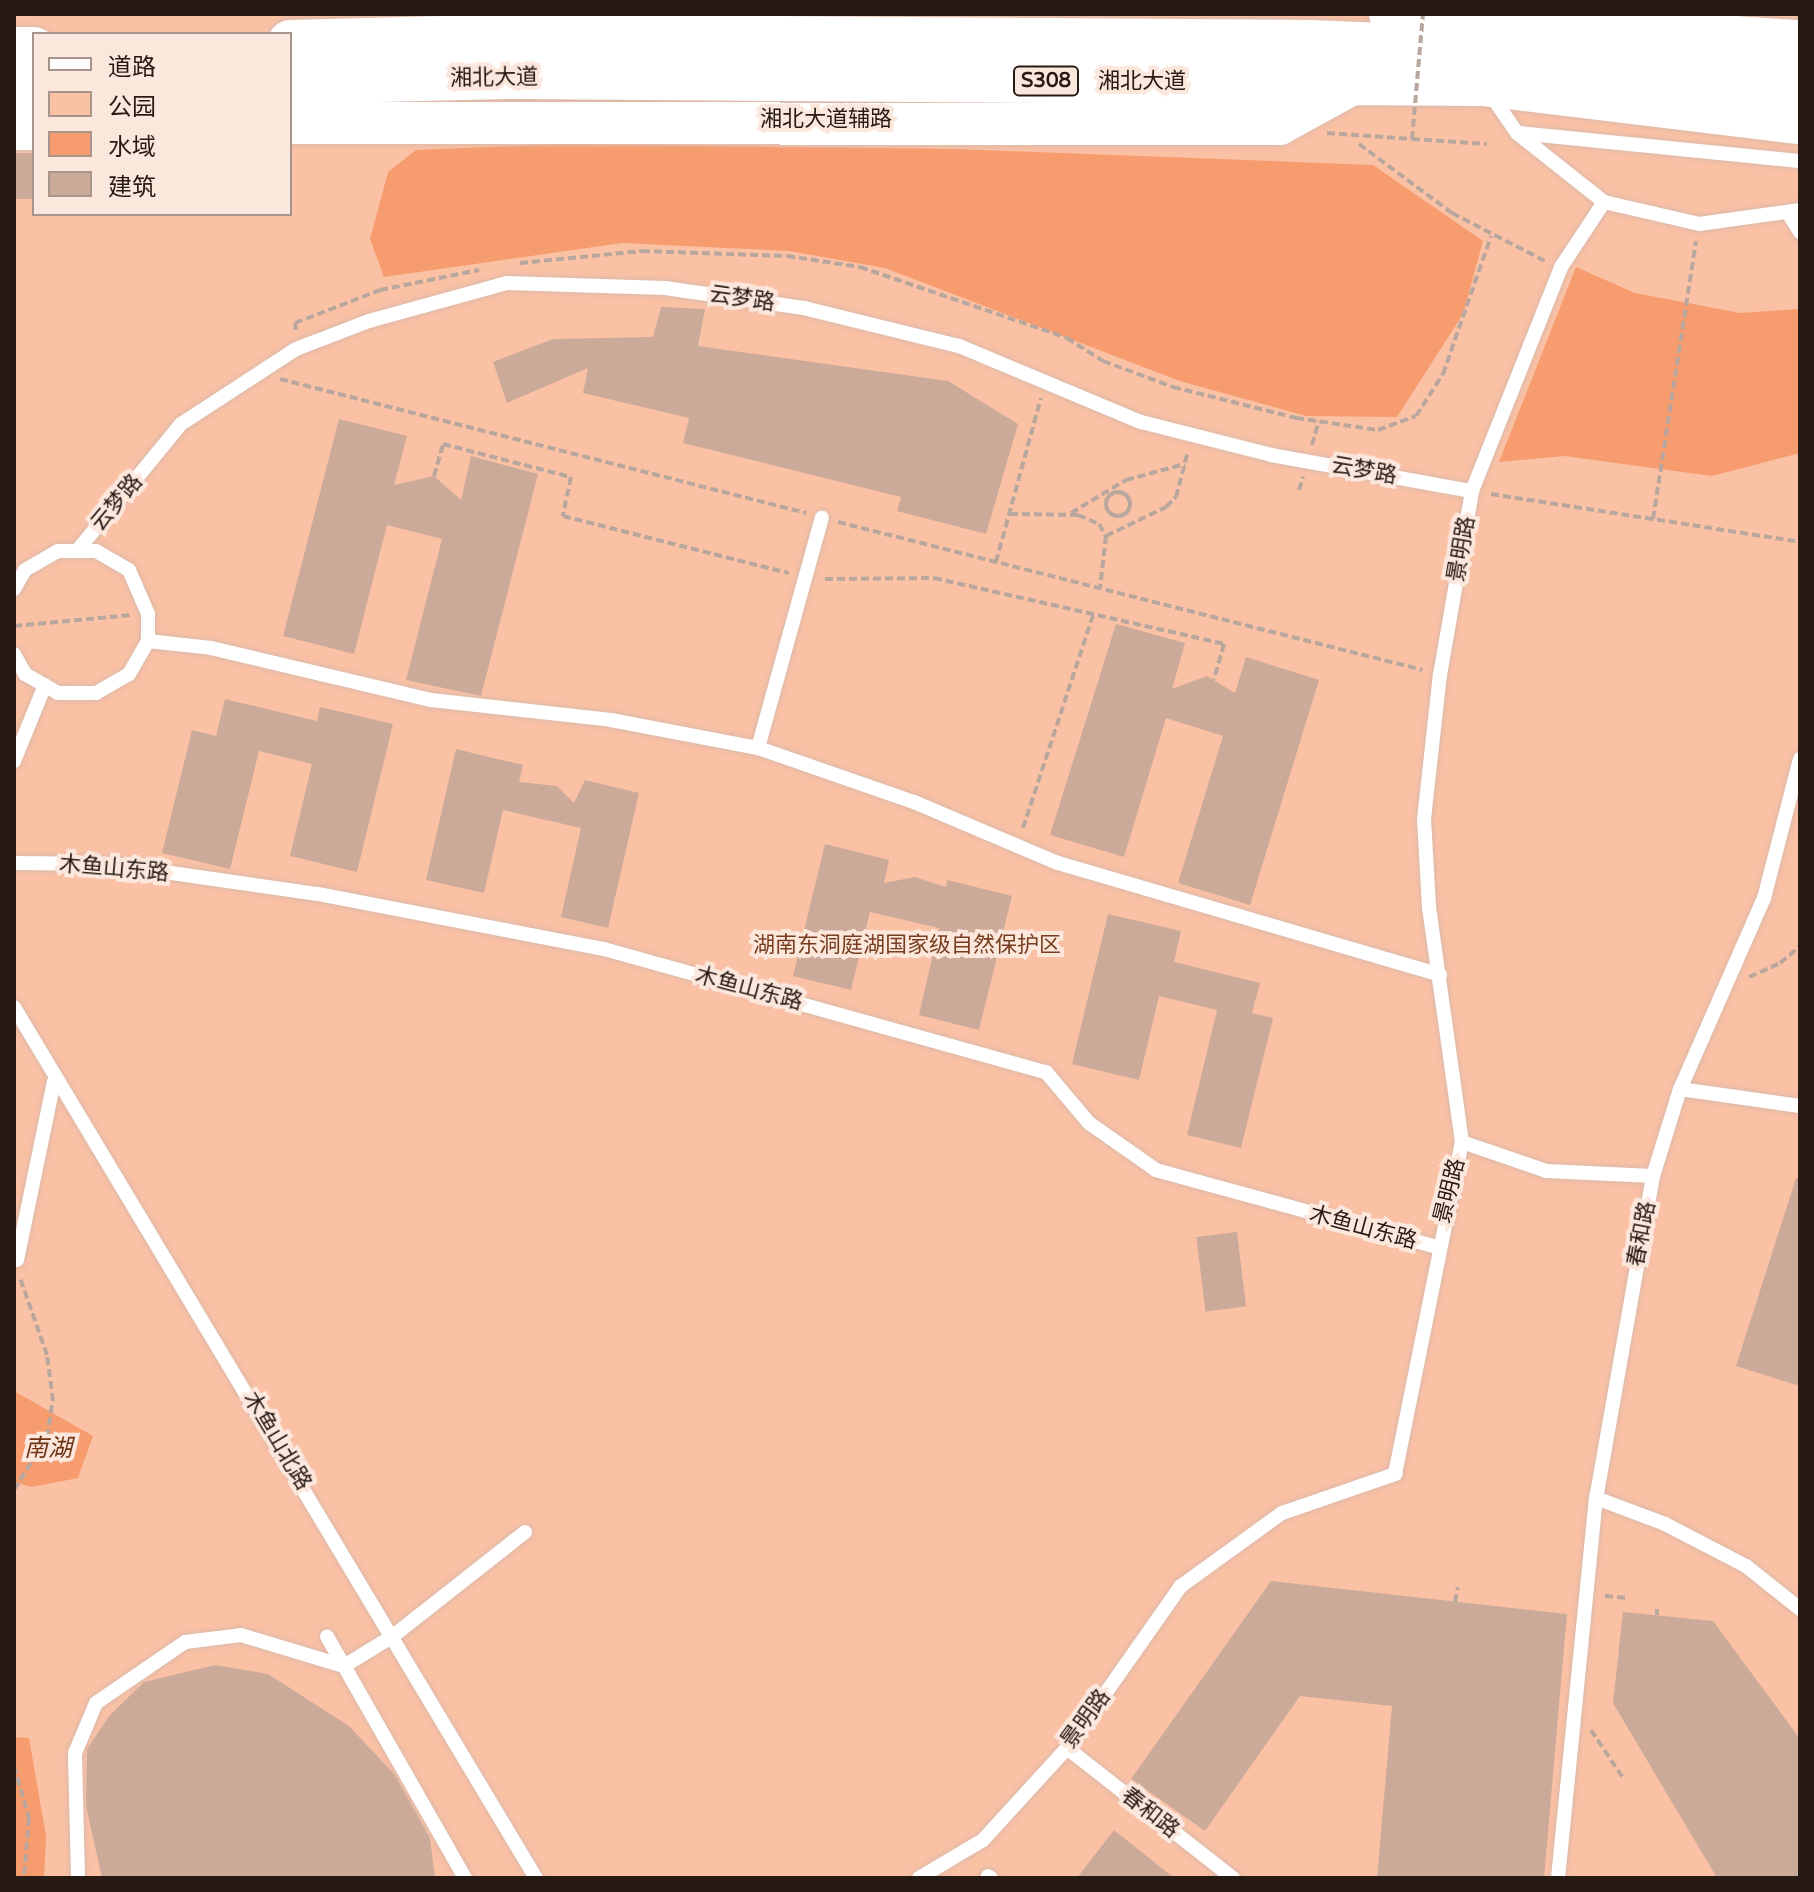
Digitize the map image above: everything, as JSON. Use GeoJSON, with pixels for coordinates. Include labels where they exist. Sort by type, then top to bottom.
{"type":"FeatureCollection","features":[{"type":"Feature","properties":{"kind":"highway","name":"湘北大道"},"geometry":{"type":"LineString","coordinates":[[292,42],[385,27],[995,27],[1481,49],[1800,80]]}},
{"type":"Feature","properties":{"kind":"highway","name":"湘北大道"},"geometry":{"type":"LineString","coordinates":[[292,82],[518,77],[1484,84],[1800,122]]}},
{"type":"Feature","properties":{"kind":"main road"},"geometry":{"type":"LineString","coordinates":[[1390,14],[1800,41]]}},
{"type":"Feature","properties":{"kind":"main road","name":"湘北大道辅路"},"geometry":{"type":"LineString","coordinates":[[292,123],[1279,124],[1352,84]]}},
{"type":"Feature","properties":{"kind":"lane"},"geometry":{"type":"LineString","coordinates":[[1484,84],[1517,133],[1604,202],[1699,224],[1795,213],[1800,232]]}},
{"type":"Feature","properties":{"kind":"lane"},"geometry":{"type":"LineString","coordinates":[[1517,133],[1800,161]]}},
{"type":"Feature","properties":{"kind":"lane","name":"景明路"},"geometry":{"type":"LineString","coordinates":[[919,1878],[983,1840],[1067,1748],[1181,1586],[1282,1513],[1395,1474],[1437,1247],[1462,1142],[1424,819],[1440,675],[1472,491],[1561,267],[1604,202]]}},
{"type":"Feature","properties":{"kind":"lane","name":"云梦路"},"geometry":{"type":"LineString","coordinates":[[77,551],[181,424],[296,349],[369,321],[507,283],[665,288],[804,308],[959,346],[1047,380],[1141,422],[1308,461],[1472,491]]}},
{"type":"Feature","properties":{"kind":"lane"},"geometry":{"type":"LineString","coordinates":[[758,748],[822,518]]}},
{"type":"Feature","properties":{"kind":"lane"},"geometry":{"type":"LineString","coordinates":[[14,589],[25,570],[58,551],[96,551],[129,570],[148,614],[148,641],[129,674],[96,693],[58,693],[25,674],[14,654]]}},
{"type":"Feature","properties":{"kind":"lane"},"geometry":{"type":"LineString","coordinates":[[148,641],[211,648],[431,700],[611,720],[758,748],[1017,845],[1440,975]]}},
{"type":"Feature","properties":{"kind":"lane"},"geometry":{"type":"LineString","coordinates":[[14,761],[45,685]]}},
{"type":"Feature","properties":{"kind":"lane","name":"春和路"},"geometry":{"type":"LineString","coordinates":[[1558,1878],[1596,1498],[1653,1176],[1680,1089],[1764,898],[1800,759]]}},
{"type":"Feature","properties":{"kind":"lane","name":"木鱼山东路"},"geometry":{"type":"LineString","coordinates":[[14,863],[109,864],[288,890],[604,949],[1046,1072],[1089,1123],[1156,1170],[1437,1247]]}},
{"type":"Feature","properties":{"kind":"lane","name":"木鱼山北路"},"geometry":{"type":"LineString","coordinates":[[14,1007],[54,1082],[213,1333],[536,1878]]}},
{"type":"Feature","properties":{"kind":"lane"},"geometry":{"type":"LineString","coordinates":[[17,1260],[54,1082]]}},
{"type":"Feature","properties":{"kind":"lane"},"geometry":{"type":"LineString","coordinates":[[1680,1089],[1800,1106]]}},
{"type":"Feature","properties":{"kind":"lane"},"geometry":{"type":"LineString","coordinates":[[1462,1142],[1546,1171],[1653,1176]]}},
{"type":"Feature","properties":{"kind":"lane"},"geometry":{"type":"LineString","coordinates":[[1596,1498],[1665,1524],[1746,1566],[1800,1609]]}},
{"type":"Feature","properties":{"kind":"lane"},"geometry":{"type":"LineString","coordinates":[[78,1878],[75,1753],[96,1703],[185,1642],[241,1635],[344,1666],[393,1636],[525,1532]]}},
{"type":"Feature","properties":{"kind":"lane"},"geometry":{"type":"LineString","coordinates":[[327,1636],[460,1874]]}},
{"type":"Feature","properties":{"kind":"lane","name":"春和路"},"geometry":{"type":"LineString","coordinates":[[1067,1748],[1233,1878]]}},
{"type":"Feature","properties":{"kind":"path"},"geometry":{"type":"LineString","coordinates":[[1412,139],[1423,14]]}},
{"type":"Feature","properties":{"kind":"path"},"geometry":{"type":"LineString","coordinates":[[1327,133],[1487,144]]}},
{"type":"Feature","properties":{"kind":"path"},"geometry":{"type":"LineString","coordinates":[[1359,144],[1491,236],[1561,267]]}},
{"type":"Feature","properties":{"kind":"path"},"geometry":{"type":"LineString","coordinates":[[1653,519],[1699,224]]}},
{"type":"Feature","properties":{"kind":"path"},"geometry":{"type":"LineString","coordinates":[[515,264],[642,251],[787,256],[860,267],[1067,338],[1103,361],[1173,387],[1319,421],[1378,430],[1416,416],[1462,330],[1491,236]]}},
{"type":"Feature","properties":{"kind":"path"},"geometry":{"type":"LineString","coordinates":[[296,349],[295,323],[380,290],[484,269]]}},
{"type":"Feature","properties":{"kind":"path"},"geometry":{"type":"LineString","coordinates":[[260,374],[1440,675]]}},
{"type":"Feature","properties":{"kind":"path"},"geometry":{"type":"LineString","coordinates":[[996,562],[1047,380]]}},
{"type":"Feature","properties":{"kind":"path"},"geometry":{"type":"LineString","coordinates":[[1308,461],[1319,421]]}},
{"type":"Feature","properties":{"kind":"path"},"geometry":{"type":"LineString","coordinates":[[1106,536],[1126,523],[1166,507],[1176,497],[1193,435]]}},
{"type":"Feature","properties":{"kind":"path"},"geometry":{"type":"LineString","coordinates":[[434,476],[443,444],[571,477],[563,516],[806,577],[934,578],[1224,644],[1214,680]]}},
{"type":"Feature","properties":{"kind":"path"},"geometry":{"type":"LineString","coordinates":[[1069,515],[1114,490],[1185,464]]}},
{"type":"Feature","properties":{"kind":"path"},"geometry":{"type":"LineString","coordinates":[[1114,490],[1128,498],[1122,514]]}},
{"type":"Feature","properties":{"kind":"path"},"geometry":{"type":"LineString","coordinates":[[1114,490],[1107,508],[1122,514],[1126,523]]}},
{"type":"Feature","properties":{"kind":"path"},"geometry":{"type":"LineString","coordinates":[[1472,491],[1800,542]]}},
{"type":"Feature","properties":{"kind":"path"},"geometry":{"type":"LineString","coordinates":[[1010,514],[1069,515],[1099,524],[1106,536],[1100,588]]}},
{"type":"Feature","properties":{"kind":"path"},"geometry":{"type":"LineString","coordinates":[[1017,845],[1094,612]]}},
{"type":"Feature","properties":{"kind":"path"},"geometry":{"type":"LineString","coordinates":[[14,626],[148,614]]}},
{"type":"Feature","properties":{"kind":"path"},"geometry":{"type":"LineString","coordinates":[[1725,987],[1780,963],[1800,946]]}},
{"type":"Feature","properties":{"kind":"path"},"geometry":{"type":"LineString","coordinates":[[14,1490],[47,1437],[53,1401],[47,1355],[22,1286]]}},
{"type":"Feature","properties":{"kind":"path"},"geometry":{"type":"LineString","coordinates":[[1455,1602],[1458,1587]]}},
{"type":"Feature","properties":{"kind":"path"},"geometry":{"type":"LineString","coordinates":[[1592,1594],[1626,1598]]}},
{"type":"Feature","properties":{"kind":"path"},"geometry":{"type":"LineString","coordinates":[[1574,1705],[1623,1778]]}},
{"type":"Feature","properties":{"kind":"path"},"geometry":{"type":"LineString","coordinates":[[14,1766],[29,1818],[24,1878]]}},
{"type":"Feature","properties":{"kind":"green space","name":"湖南东洞庭湖国家级自然保护区"},"geometry":{"type":"Polygon","coordinates":[[[14,14],[1800,14],[1800,1878],[14,1878],[14,14]]]}},
{"type":"Feature","properties":{"kind":"water"},"geometry":{"type":"Polygon","coordinates":[[[559,144],[956,149],[1373,165],[1483,241],[1463,314],[1397,417],[1306,416],[1180,381],[885,268],[789,251],[622,243],[384,277],[370,239],[388,172],[416,150],[559,144]]]}},
{"type":"Feature","properties":{"kind":"water"},"geometry":{"type":"Polygon","coordinates":[[[1576,267],[1635,293],[1740,313],[1799,309],[1800,453],[1712,476],[1564,456],[1499,462],[1576,267]]]}},
{"type":"Feature","properties":{"kind":"water","name":"南湖"},"geometry":{"type":"Polygon","coordinates":[[[14,1391],[93,1436],[78,1478],[32,1487],[14,1482],[14,1391]]]}},
{"type":"Feature","properties":{"kind":"water"},"geometry":{"type":"Polygon","coordinates":[[[14,1737],[29,1738],[46,1836],[44,1878],[14,1878],[14,1737]]]}},
{"type":"Feature","properties":{"kind":"building"},"geometry":{"type":"Polygon","coordinates":[[[14,153],[32,153],[32,199],[14,199],[14,153]]]}},
{"type":"Feature","properties":{"kind":"building"},"geometry":{"type":"Polygon","coordinates":[[[661,307],[705,309],[698,346],[948,381],[1018,424],[986,534],[897,511],[901,497],[683,443],[689,418],[583,393],[588,368],[507,403],[493,362],[553,339],[653,337],[661,307]]]}},
{"type":"Feature","properties":{"kind":"building"},"geometry":{"type":"Polygon","coordinates":[[[339,419],[407,436],[394,485],[434,476],[461,500],[471,456],[538,474],[481,696],[406,680],[442,539],[387,525],[354,654],[283,636],[339,419]]]}},
{"type":"Feature","properties":{"kind":"building"},"geometry":{"type":"Polygon","coordinates":[[[1116,624],[1185,643],[1172,689],[1207,676],[1235,693],[1246,657],[1319,680],[1250,905],[1178,883],[1223,736],[1166,718],[1124,857],[1050,835],[1116,624]]]}},
{"type":"Feature","properties":{"kind":"building"},"geometry":{"type":"Polygon","coordinates":[[[225,699],[317,721],[320,707],[393,724],[357,872],[290,856],[312,764],[259,751],[230,869],[162,853],[192,730],[216,736],[225,699]]]}},
{"type":"Feature","properties":{"kind":"building"},"geometry":{"type":"Polygon","coordinates":[[[456,749],[523,765],[519,782],[557,786],[574,803],[585,780],[639,793],[608,928],[561,917],[581,828],[503,810],[484,893],[426,880],[456,749]]]}},
{"type":"Feature","properties":{"kind":"building"},"geometry":{"type":"Polygon","coordinates":[[[825,844],[889,860],[884,883],[915,877],[946,887],[947,880],[1012,896],[979,1030],[919,1015],[939,928],[870,912],[851,990],[793,976],[825,844]]]}},
{"type":"Feature","properties":{"kind":"building"},"geometry":{"type":"Polygon","coordinates":[[[1108,914],[1181,931],[1174,962],[1260,983],[1252,1013],[1273,1018],[1241,1148],[1187,1135],[1217,1010],[1159,996],[1139,1080],[1072,1064],[1108,914]]]}},
{"type":"Feature","properties":{"kind":"building"},"geometry":{"type":"Polygon","coordinates":[[[1796,1178],[1800,1178],[1800,1386],[1736,1366],[1796,1178]]]}},
{"type":"Feature","properties":{"kind":"building"},"geometry":{"type":"Polygon","coordinates":[[[1237,1232],[1246,1306],[1205,1311],[1196,1237],[1237,1232]]]}},
{"type":"Feature","properties":{"kind":"building"},"geometry":{"type":"Polygon","coordinates":[[[1271,1581],[1567,1614],[1544,1878],[1377,1878],[1392,1706],[1300,1696],[1205,1831],[1131,1779],[1271,1581]]]}},
{"type":"Feature","properties":{"kind":"building"},"geometry":{"type":"Polygon","coordinates":[[[1623,1612],[1713,1621],[1800,1739],[1800,1878],[1717,1878],[1613,1703],[1623,1612]]]}},
{"type":"Feature","properties":{"kind":"building"},"geometry":{"type":"Polygon","coordinates":[[[215,1665],[268,1674],[349,1726],[395,1775],[430,1838],[435,1878],[102,1878],[86,1806],[87,1749],[109,1716],[144,1682],[215,1665]]]}},
{"type":"Feature","properties":{"kind":"building"},"geometry":{"type":"Polygon","coordinates":[[[1114,1830],[1174,1878],[1077,1878],[1114,1830]]]}}]}
